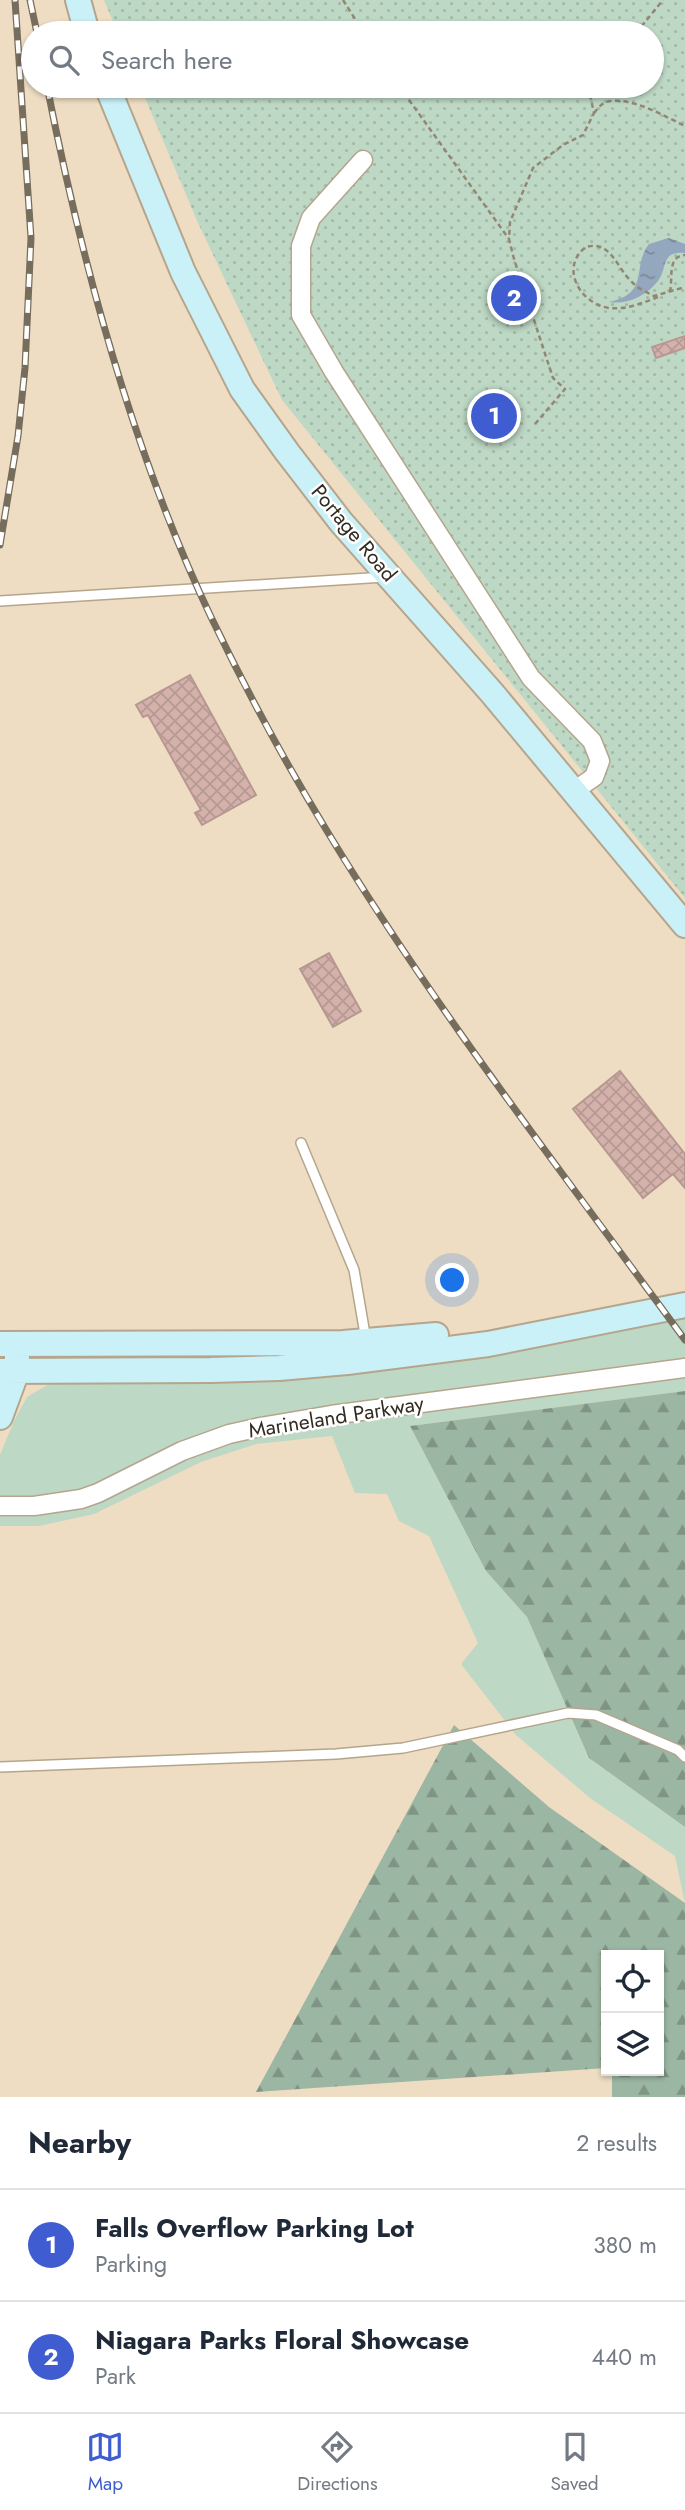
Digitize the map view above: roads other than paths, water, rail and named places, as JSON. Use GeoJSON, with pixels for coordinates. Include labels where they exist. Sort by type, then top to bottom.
{"type":"FeatureCollection","features":[{"type":"Feature","properties":{"kind":"main road"},"geometry":{"type":"LineString","coordinates":[[78,0],[84,21]]}},
{"type":"Feature","properties":{"kind":"main road","name":"Portage Road"},"geometry":{"type":"LineString","coordinates":[[112,98],[183,272],[242,389],[341,522],[574,791],[685,925]]}},
{"type":"Feature","properties":{"kind":"main road"},"geometry":{"type":"LineString","coordinates":[[0,1417],[8,1371],[8,1343],[367,1342],[488,1327],[685,1288]]}},
{"type":"Feature","properties":{"kind":"main road"},"geometry":{"type":"LineString","coordinates":[[8,1371],[211,1370],[356,1362],[488,1344],[685,1305]]}},
{"type":"Feature","properties":{"kind":"street"},"geometry":{"type":"LineString","coordinates":[[363,160],[311,218],[301,246],[301,315],[334,372],[531,678],[592,741],[600,761],[594,777],[574,791]]}},
{"type":"Feature","properties":{"kind":"street","name":"Marineland Parkway"},"geometry":{"type":"LineString","coordinates":[[0,1506],[41,1506],[82,1499],[182,1451],[229,1434],[260,1427],[331,1415],[685,1368]]}},
{"type":"Feature","properties":{"kind":"lane"},"geometry":{"type":"LineString","coordinates":[[0,601],[390,577]]}},
{"type":"Feature","properties":{"kind":"lane"},"geometry":{"type":"LineString","coordinates":[[301,1143],[354,1270],[367,1342]]}},
{"type":"Feature","properties":{"kind":"lane"},"geometry":{"type":"LineString","coordinates":[[0,1767],[336,1754],[403,1748],[568,1713],[596,1715],[678,1750],[685,1756]]}},
{"type":"Feature","properties":{"kind":"water"},"geometry":{"type":"Polygon","coordinates":[[[669,238],[685,244],[685,253],[677,253],[668,258],[658,281],[642,295],[629,301],[609,302],[622,298],[635,286],[649,244],[669,238]]]}},
{"type":"Feature","properties":{"kind":"railway"},"geometry":{"type":"LineString","coordinates":[[15,0],[21,89]]}},
{"type":"Feature","properties":{"kind":"railway"},"geometry":{"type":"LineString","coordinates":[[30,0],[34,21]]}},
{"type":"Feature","properties":{"kind":"railway"},"geometry":{"type":"LineString","coordinates":[[0,545],[18,436],[25,368],[31,238],[22,98]]}},
{"type":"Feature","properties":{"kind":"railway"},"geometry":{"type":"LineString","coordinates":[[50,98],[76,221],[134,424],[183,554],[238,672],[311,805],[411,962],[500,1089],[685,1340]]}},
{"type":"Feature","properties":{"kind":"place","name":"Niagara Parks Floral Showcase"},"geometry":{"type":"Point","coordinates":[514,298]}},
{"type":"Feature","properties":{"kind":"place","name":"Falls Overflow Parking Lot"},"geometry":{"type":"Point","coordinates":[494,416]}}]}
